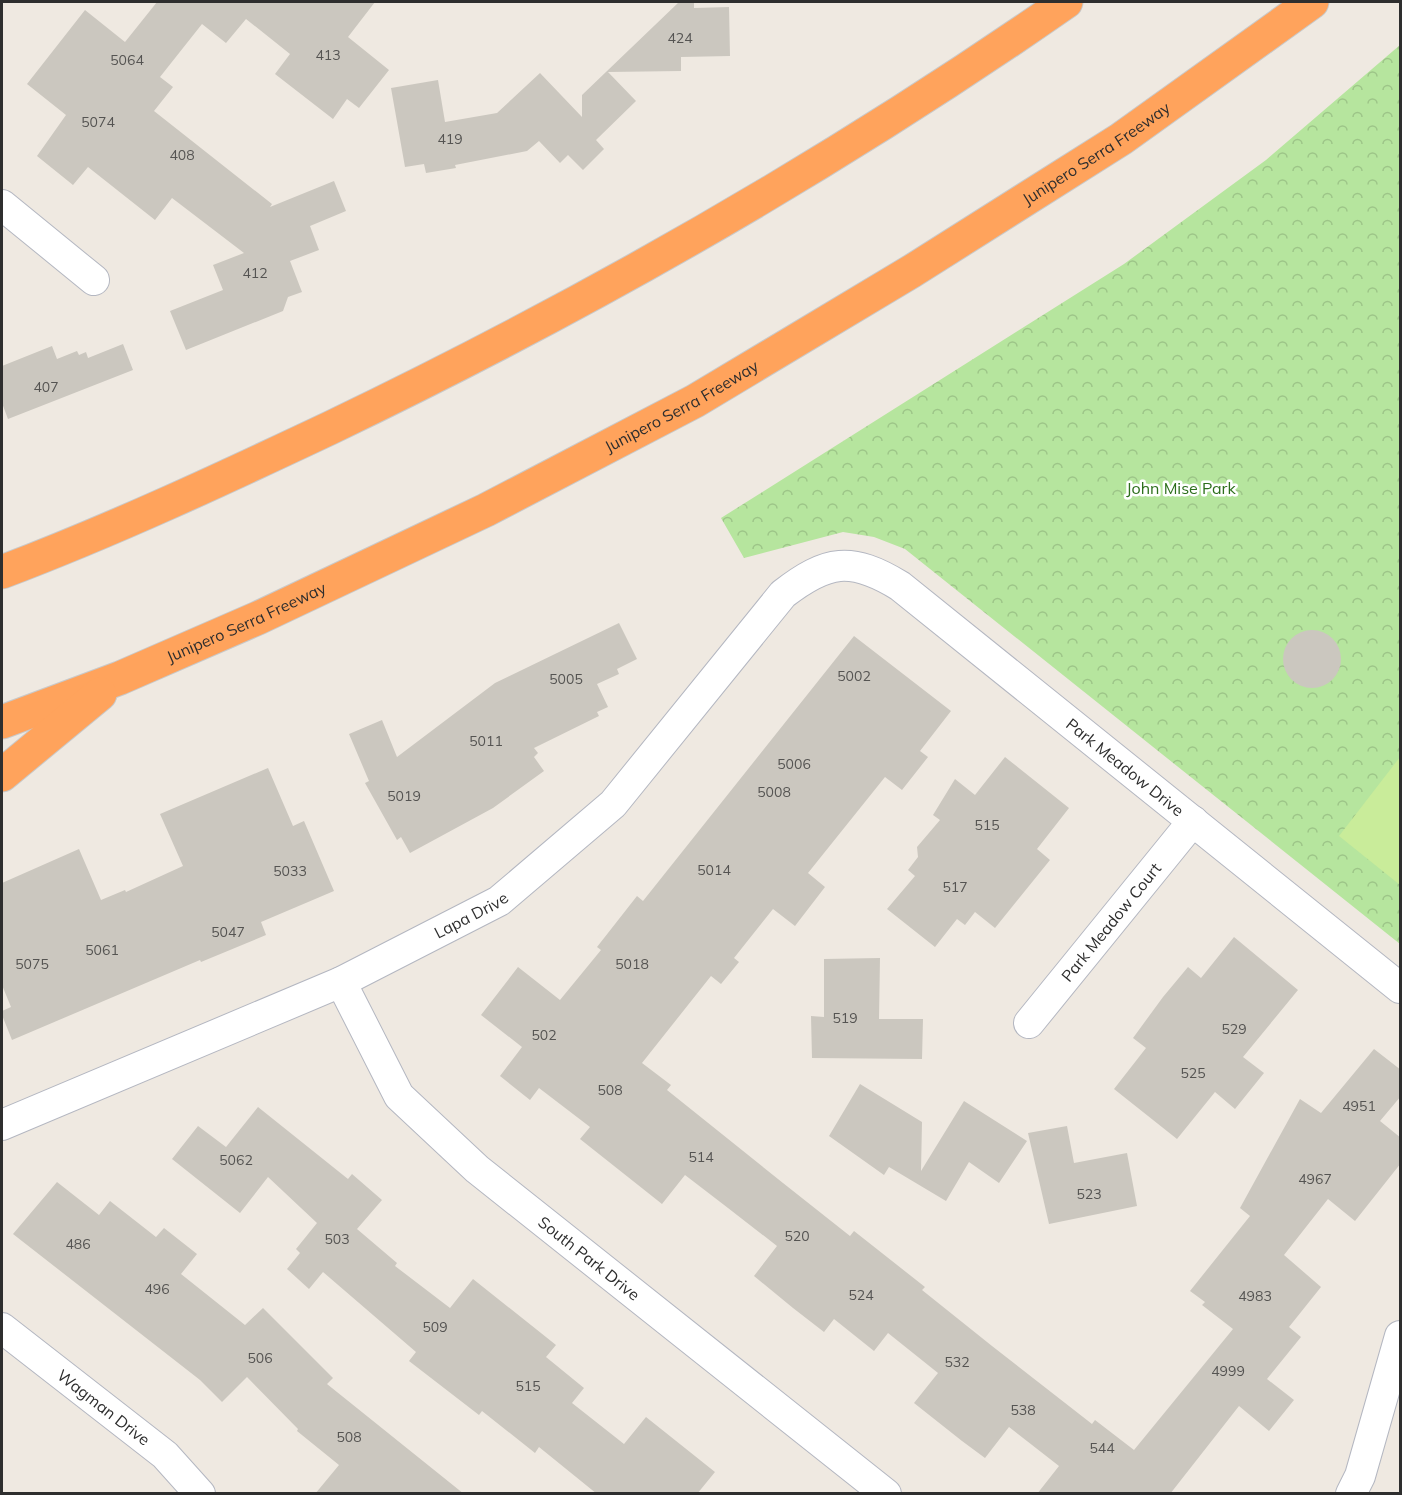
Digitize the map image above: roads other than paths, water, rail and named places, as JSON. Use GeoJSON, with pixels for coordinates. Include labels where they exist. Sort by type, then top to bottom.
{"type":"FeatureCollection","features":[{"type":"Feature","properties":{"kind":"highway"},"geometry":{"type":"LineString","coordinates":[[2,572],[229,476],[411,389],[598,292],[844,147],[1066,2]]}},
{"type":"Feature","properties":{"kind":"highway","name":"Junipero Serra Freeway"},"geometry":{"type":"LineString","coordinates":[[2,722],[120,678],[258,618],[486,510],[695,401],[912,271],[1121,139],[1312,2]]}},
{"type":"Feature","properties":{"kind":"highway"},"geometry":{"type":"LineString","coordinates":[[2,775],[120,678]]}},
{"type":"Feature","properties":{"kind":"street"},"geometry":{"type":"LineString","coordinates":[[2,205],[94,280]]}},
{"type":"Feature","properties":{"kind":"street","name":"Park Meadow Drive"},"geometry":{"type":"LineString","coordinates":[[840,565],[872,569],[900,586],[1401,988]]}},
{"type":"Feature","properties":{"kind":"street","name":"Lapa Drive"},"geometry":{"type":"LineString","coordinates":[[2,1125],[341,982],[499,901],[613,804],[783,594],[809,574],[840,565]]}},
{"type":"Feature","properties":{"kind":"street","name":"Park Meadow Court"},"geometry":{"type":"LineString","coordinates":[[1029,1023],[1193,821]]}},
{"type":"Feature","properties":{"kind":"street","name":"South Park Drive"},"geometry":{"type":"LineString","coordinates":[[341,982],[399,1096],[477,1169],[886,1494]]}},
{"type":"Feature","properties":{"kind":"street","name":"Wagman Drive"},"geometry":{"type":"LineString","coordinates":[[2,1328],[165,1455],[200,1494]]}},
{"type":"Feature","properties":{"kind":"street"},"geometry":{"type":"LineString","coordinates":[[1351,1494],[1360,1476],[1401,1336]]}},
{"type":"Feature","properties":{"kind":"park label","name":"John Mise Park"},"geometry":{"type":"Point","coordinates":[1181,488]}}]}
